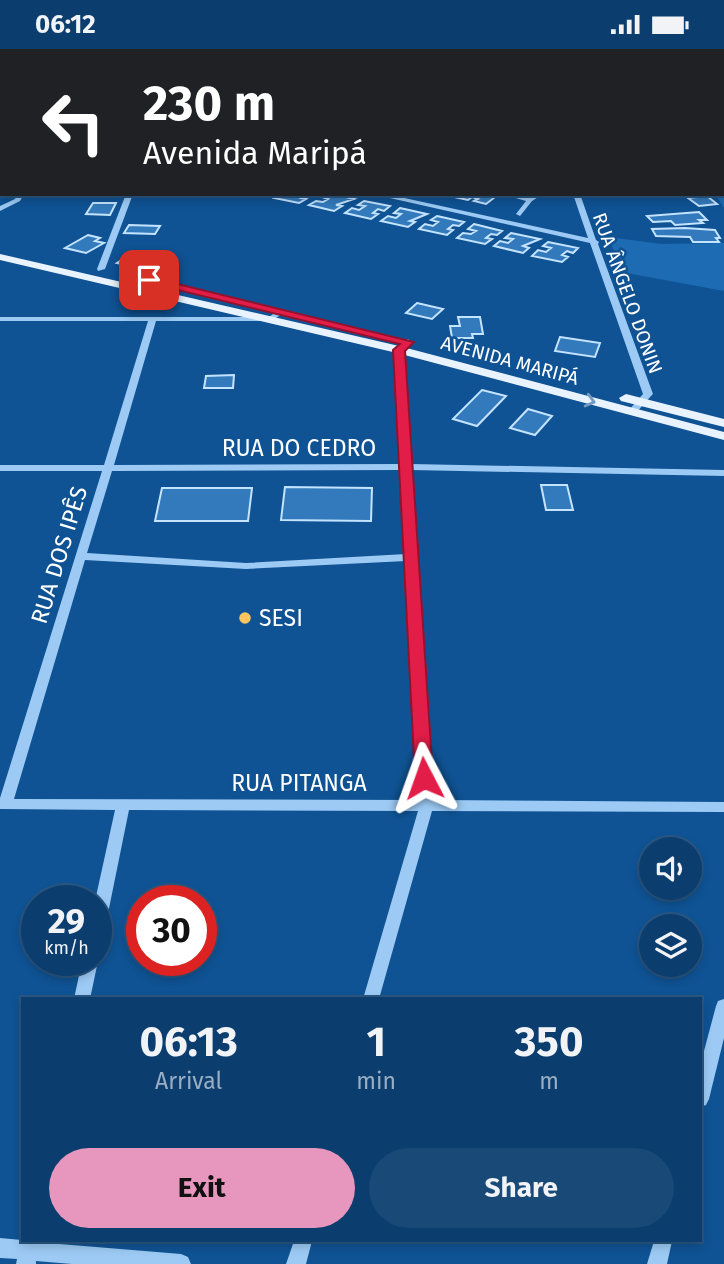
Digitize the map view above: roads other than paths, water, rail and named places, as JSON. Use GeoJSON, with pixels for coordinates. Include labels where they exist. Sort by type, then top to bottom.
{"type":"FeatureCollection","features":[{"type":"Feature","properties":{"kind":"main road","name":"AVENIDA MARIPÁ"},"geometry":{"type":"LineString","coordinates":[[0,246],[283,311],[724,436]]}},
{"type":"Feature","properties":{"kind":"main road","name":"AVENIDA MARIPÁ"},"geometry":{"type":"LineString","coordinates":[[0,257],[271,319],[404,346],[724,423]]}},
{"type":"Feature","properties":{"kind":"main road"},"geometry":{"type":"LineString","coordinates":[[230,309],[245,306],[245,302]]}},
{"type":"Feature","properties":{"kind":"street"},"geometry":{"type":"LineString","coordinates":[[0,209],[18,200],[20,196]]}},
{"type":"Feature","properties":{"kind":"street"},"geometry":{"type":"LineString","coordinates":[[101,269],[129,196]]}},
{"type":"Feature","properties":{"kind":"street"},"geometry":{"type":"LineString","coordinates":[[384,196],[595,242]]}},
{"type":"Feature","properties":{"kind":"street"},"geometry":{"type":"LineString","coordinates":[[513,196],[530,200]]}},
{"type":"Feature","properties":{"kind":"street"},"geometry":{"type":"LineString","coordinates":[[520,214],[530,200],[537,196]]}},
{"type":"Feature","properties":{"kind":"street","name":"RUA ÂNGELO DONIN"},"geometry":{"type":"LineString","coordinates":[[576,196],[648,394],[641,402]]}},
{"type":"Feature","properties":{"kind":"street"},"geometry":{"type":"LineString","coordinates":[[0,319],[271,319],[283,311]]}},
{"type":"Feature","properties":{"kind":"street","name":"RUA DOS IPÊS"},"geometry":{"type":"LineString","coordinates":[[3,804],[153,319]]}},
{"type":"Feature","properties":{"kind":"street"},"geometry":{"type":"LineString","coordinates":[[372,997],[426,806],[406,467],[404,346]]}},
{"type":"Feature","properties":{"kind":"street"},"geometry":{"type":"LineString","coordinates":[[632,412],[641,402]]}},
{"type":"Feature","properties":{"kind":"street","name":"RUA DO CEDRO"},"geometry":{"type":"LineString","coordinates":[[0,468],[406,467],[724,473]]}},
{"type":"Feature","properties":{"kind":"street"},"geometry":{"type":"LineString","coordinates":[[80,556],[246,566],[411,557]]}},
{"type":"Feature","properties":{"kind":"street","name":"RUA PITANGA"},"geometry":{"type":"LineString","coordinates":[[3,804],[724,807]]}},
{"type":"Feature","properties":{"kind":"street"},"geometry":{"type":"LineString","coordinates":[[106,885],[123,805]]}},
{"type":"Feature","properties":{"kind":"street"},"geometry":{"type":"LineString","coordinates":[[82,997],[87,976]]}},
{"type":"Feature","properties":{"kind":"street"},"geometry":{"type":"LineString","coordinates":[[702,1091],[724,1006]]}},
{"type":"Feature","properties":{"kind":"street"},"geometry":{"type":"LineString","coordinates":[[296,1264],[303,1242]]}},
{"type":"Feature","properties":{"kind":"street"},"geometry":{"type":"LineString","coordinates":[[657,1264],[663,1242]]}},
{"type":"Feature","properties":{"kind":"street"},"geometry":{"type":"LineString","coordinates":[[0,1248],[181,1264]]}},
{"type":"Feature","properties":{"kind":"place","name":"SESI"},"geometry":{"type":"Point","coordinates":[245,618]}}]}
